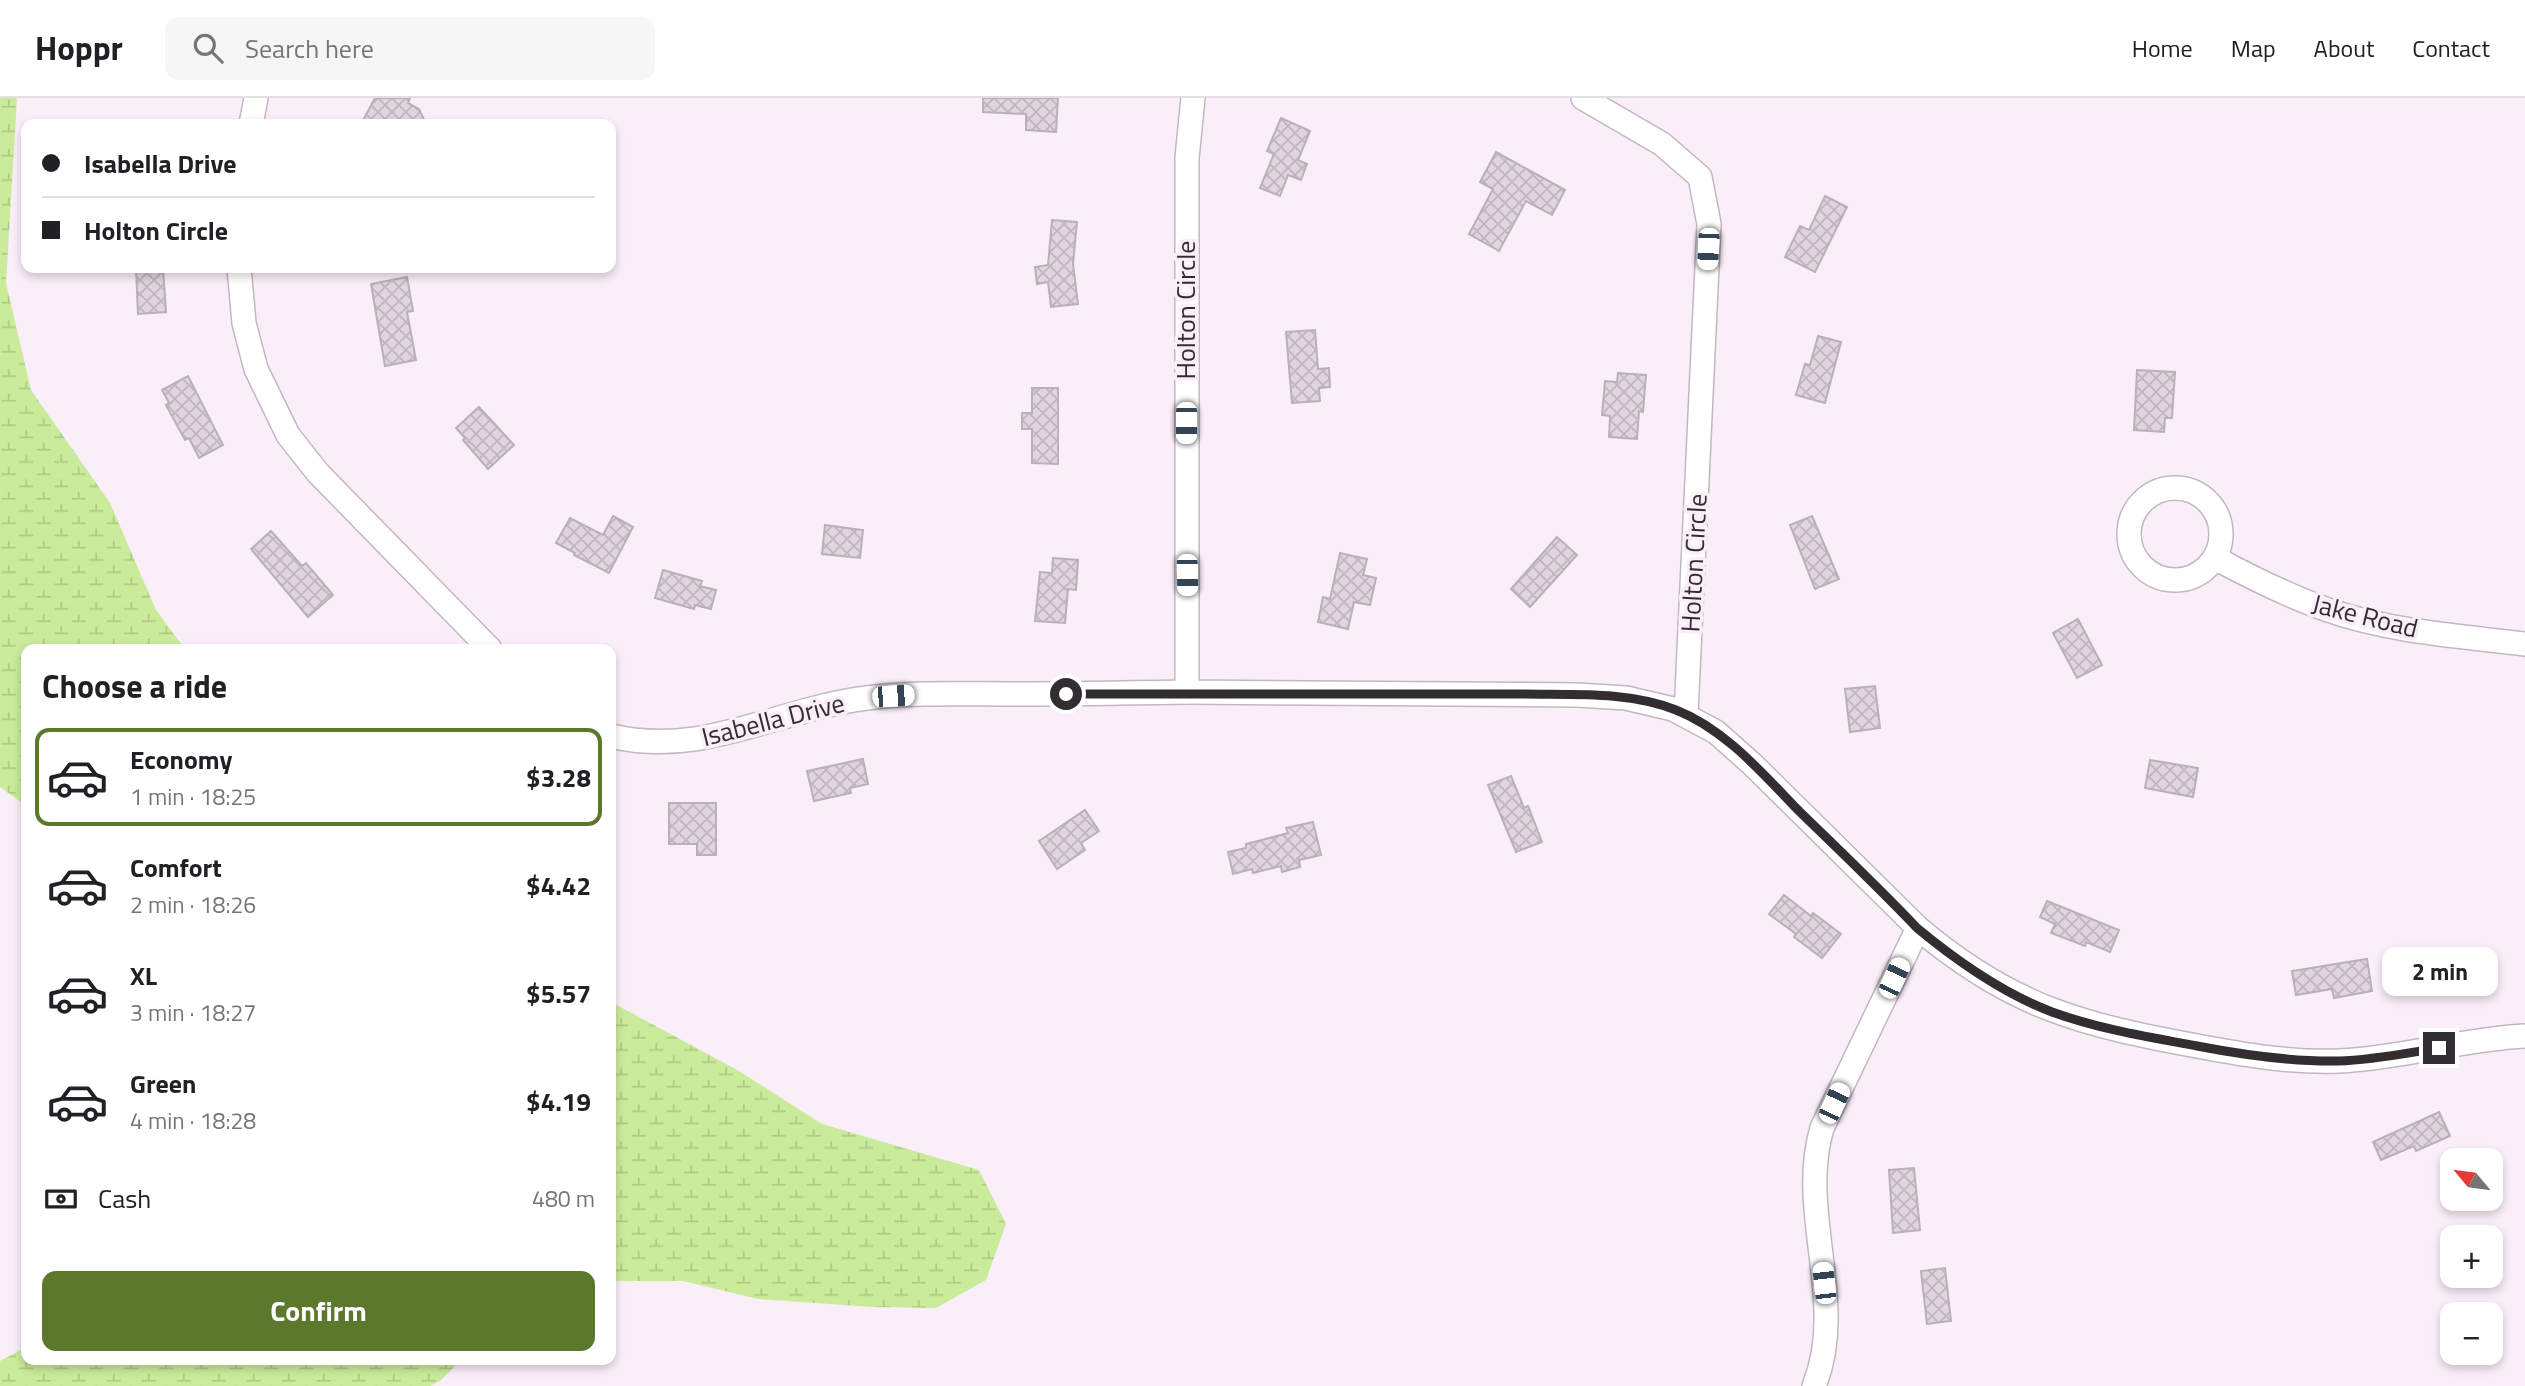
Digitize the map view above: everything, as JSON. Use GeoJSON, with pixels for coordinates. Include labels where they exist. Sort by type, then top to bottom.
{"type":"FeatureCollection","features":[{"type":"Feature","properties":{"kind":"street"},"geometry":{"type":"LineString","coordinates":[[252,119],[256,98]]}},
{"type":"Feature","properties":{"kind":"street","name":"Holton Circle"},"geometry":{"type":"LineString","coordinates":[[1187,692],[1187,172],[1190,109],[1193,98]]}},
{"type":"Feature","properties":{"kind":"street","name":"Holton Circle"},"geometry":{"type":"LineString","coordinates":[[1583,98],[1662,144],[1700,177],[1709,224],[1686,714]]}},
{"type":"Feature","properties":{"kind":"street"},"geometry":{"type":"LineString","coordinates":[[239,273],[244,323],[256,369],[288,435],[318,473],[485,644]]}},
{"type":"Feature","properties":{"kind":"street"},"geometry":{"type":"LineString","coordinates":[[2167,489],[2196,493],[2208,502],[2217,515],[2221,529],[2215,558],[2205,570],[2192,578],[2176,581],[2161,578],[2148,571],[2137,561],[2131,547],[2129,531],[2133,516],[2141,503],[2153,494],[2167,489]]}},
{"type":"Feature","properties":{"kind":"street","name":"Jake Road"},"geometry":{"type":"LineString","coordinates":[[2215,558],[2267,587],[2330,611],[2410,631],[2525,644]]}},
{"type":"Feature","properties":{"kind":"street"},"geometry":{"type":"LineString","coordinates":[[1187,692],[1577,695],[1650,703],[1686,714],[1716,732],[1752,764],[1917,928],[1986,979],[2029,1002],[2099,1027],[2188,1045],[2291,1061],[2342,1061],[2525,1036]]}},
{"type":"Feature","properties":{"kind":"street","name":"Isabella Drive"},"geometry":{"type":"LineString","coordinates":[[616,737],[653,743],[702,738],[818,706],[866,698],[919,694],[1187,692]]}},
{"type":"Feature","properties":{"kind":"street"},"geometry":{"type":"LineString","coordinates":[[1814,1386],[1824,1349],[1826,1317],[1815,1202],[1815,1152],[1822,1128],[1917,928]]}},
{"type":"Feature","properties":{"kind":"green space"},"geometry":{"type":"Polygon","coordinates":[[[0,98],[17,98],[6,283],[31,390],[110,503],[156,610],[181,644],[21,644],[21,802],[0,787],[0,98]]]}},
{"type":"Feature","properties":{"kind":"green space"},"geometry":{"type":"Polygon","coordinates":[[[616,1005],[739,1071],[822,1124],[979,1170],[1006,1224],[986,1280],[936,1308],[872,1307],[758,1299],[683,1281],[616,1281],[616,1005]]]}},
{"type":"Feature","properties":{"kind":"green space"},"geometry":{"type":"Polygon","coordinates":[[[21,1350],[21,1365],[456,1365],[440,1381],[430,1386],[0,1386],[0,1361],[21,1350]]]}},
{"type":"Feature","properties":{"kind":"building"},"geometry":{"type":"Polygon","coordinates":[[[375,98],[410,98],[408,103],[419,109],[424,119],[364,119],[375,98]]]}},
{"type":"Feature","properties":{"kind":"building"},"geometry":{"type":"Polygon","coordinates":[[[983,98],[1058,98],[1056,132],[1026,130],[1026,114],[983,112],[983,98]]]}},
{"type":"Feature","properties":{"kind":"building"},"geometry":{"type":"Polygon","coordinates":[[[1281,118],[1310,131],[1298,160],[1307,164],[1301,180],[1288,175],[1280,196],[1260,188],[1274,154],[1267,151],[1281,118]]]}},
{"type":"Feature","properties":{"kind":"building"},"geometry":{"type":"Polygon","coordinates":[[[1496,152],[1565,190],[1552,215],[1526,201],[1499,251],[1469,234],[1493,189],[1480,182],[1496,152]]]}},
{"type":"Feature","properties":{"kind":"building"},"geometry":{"type":"Polygon","coordinates":[[[1825,196],[1847,207],[1815,272],[1785,257],[1800,226],[1809,230],[1825,196]]]}},
{"type":"Feature","properties":{"kind":"building"},"geometry":{"type":"Polygon","coordinates":[[[1052,220],[1077,222],[1073,264],[1078,304],[1051,307],[1048,282],[1037,284],[1035,267],[1048,265],[1052,220]]]}},
{"type":"Feature","properties":{"kind":"building"},"geometry":{"type":"Polygon","coordinates":[[[136,273],[163,273],[166,312],[138,314],[136,273]]]}},
{"type":"Feature","properties":{"kind":"building"},"geometry":{"type":"Polygon","coordinates":[[[407,277],[413,311],[407,312],[416,360],[385,366],[371,284],[407,277]]]}},
{"type":"Feature","properties":{"kind":"building"},"geometry":{"type":"Polygon","coordinates":[[[1315,330],[1318,369],[1329,368],[1330,387],[1319,388],[1320,401],[1292,403],[1286,332],[1315,330]]]}},
{"type":"Feature","properties":{"kind":"building"},"geometry":{"type":"Polygon","coordinates":[[[1818,336],[1841,342],[1825,403],[1796,395],[1805,364],[1810,365],[1818,336]]]}},
{"type":"Feature","properties":{"kind":"building"},"geometry":{"type":"Polygon","coordinates":[[[2137,370],[2175,372],[2172,418],[2165,418],[2164,432],[2134,430],[2137,370]]]}},
{"type":"Feature","properties":{"kind":"building"},"geometry":{"type":"Polygon","coordinates":[[[1618,373],[1646,375],[1643,412],[1639,411],[1637,439],[1609,437],[1610,416],[1602,415],[1605,381],[1617,382],[1618,373]]]}},
{"type":"Feature","properties":{"kind":"building"},"geometry":{"type":"Polygon","coordinates":[[[188,376],[223,445],[199,458],[189,438],[185,440],[166,405],[169,403],[162,390],[188,376]]]}},
{"type":"Feature","properties":{"kind":"building"},"geometry":{"type":"Polygon","coordinates":[[[1032,388],[1058,388],[1058,464],[1032,463],[1032,429],[1022,429],[1022,413],[1032,413],[1032,388]]]}},
{"type":"Feature","properties":{"kind":"building"},"geometry":{"type":"Polygon","coordinates":[[[479,407],[514,445],[488,469],[456,428],[479,407]]]}},
{"type":"Feature","properties":{"kind":"building"},"geometry":{"type":"Polygon","coordinates":[[[613,516],[633,527],[609,573],[556,543],[570,518],[603,535],[613,516]]]}},
{"type":"Feature","properties":{"kind":"building"},"geometry":{"type":"Polygon","coordinates":[[[1812,516],[1839,579],[1815,589],[1790,525],[1812,516]]]}},
{"type":"Feature","properties":{"kind":"building"},"geometry":{"type":"Polygon","coordinates":[[[825,525],[863,530],[860,558],[822,554],[825,525]]]}},
{"type":"Feature","properties":{"kind":"building"},"geometry":{"type":"Polygon","coordinates":[[[271,531],[302,566],[306,563],[333,595],[308,617],[251,549],[271,531]]]}},
{"type":"Feature","properties":{"kind":"building"},"geometry":{"type":"Polygon","coordinates":[[[1557,537],[1577,555],[1530,607],[1511,589],[1557,537]]]}},
{"type":"Feature","properties":{"kind":"building"},"geometry":{"type":"Polygon","coordinates":[[[1340,553],[1367,559],[1363,575],[1376,578],[1370,605],[1354,602],[1348,629],[1318,622],[1323,597],[1330,599],[1340,553]]]}},
{"type":"Feature","properties":{"kind":"building"},"geometry":{"type":"Polygon","coordinates":[[[1053,558],[1078,560],[1076,590],[1068,589],[1065,623],[1035,621],[1040,572],[1052,573],[1053,558]]]}},
{"type":"Feature","properties":{"kind":"building"},"geometry":{"type":"Polygon","coordinates":[[[663,570],[702,581],[700,586],[716,590],[711,609],[695,605],[694,609],[655,598],[663,570]]]}},
{"type":"Feature","properties":{"kind":"building"},"geometry":{"type":"Polygon","coordinates":[[[2078,619],[2102,665],[2077,678],[2053,633],[2078,619]]]}},
{"type":"Feature","properties":{"kind":"building"},"geometry":{"type":"Polygon","coordinates":[[[1875,686],[1880,728],[1850,732],[1845,689],[1875,686]]]}},
{"type":"Feature","properties":{"kind":"building"},"geometry":{"type":"Polygon","coordinates":[[[863,759],[868,784],[850,788],[851,793],[814,801],[807,771],[863,759]]]}},
{"type":"Feature","properties":{"kind":"building"},"geometry":{"type":"Polygon","coordinates":[[[2150,760],[2198,768],[2193,797],[2145,788],[2150,760]]]}},
{"type":"Feature","properties":{"kind":"building"},"geometry":{"type":"Polygon","coordinates":[[[1511,776],[1524,808],[1528,806],[1542,842],[1516,852],[1488,785],[1511,776]]]}},
{"type":"Feature","properties":{"kind":"building"},"geometry":{"type":"Polygon","coordinates":[[[669,803],[716,803],[716,855],[697,855],[697,844],[669,844],[669,803]]]}},
{"type":"Feature","properties":{"kind":"building"},"geometry":{"type":"Polygon","coordinates":[[[1085,810],[1099,831],[1081,843],[1085,850],[1057,869],[1039,841],[1085,810]]]}},
{"type":"Feature","properties":{"kind":"building"},"geometry":{"type":"Polygon","coordinates":[[[1313,822],[1321,855],[1299,860],[1300,867],[1282,872],[1281,866],[1253,873],[1252,869],[1233,874],[1228,852],[1246,848],[1246,844],[1288,833],[1286,828],[1313,822]]]}},
{"type":"Feature","properties":{"kind":"building"},"geometry":{"type":"Polygon","coordinates":[[[1784,895],[1841,934],[1822,958],[1769,914],[1784,895]]]}},
{"type":"Feature","properties":{"kind":"building"},"geometry":{"type":"Polygon","coordinates":[[[2047,901],[2119,930],[2110,952],[2086,942],[2085,946],[2051,933],[2055,924],[2040,917],[2047,901]]]}},
{"type":"Feature","properties":{"kind":"building"},"geometry":{"type":"Polygon","coordinates":[[[2367,959],[2372,991],[2334,998],[2332,989],[2296,995],[2292,971],[2367,959]]]}},
{"type":"Feature","properties":{"kind":"building"},"geometry":{"type":"Polygon","coordinates":[[[2439,1112],[2450,1136],[2416,1151],[2414,1146],[2381,1160],[2373,1142],[2439,1112]]]}},
{"type":"Feature","properties":{"kind":"building"},"geometry":{"type":"Polygon","coordinates":[[[1914,1168],[1920,1230],[1893,1233],[1889,1170],[1914,1168]]]}},
{"type":"Feature","properties":{"kind":"building"},"geometry":{"type":"Polygon","coordinates":[[[1945,1268],[1951,1321],[1927,1324],[1921,1271],[1945,1268]]]}},
{"type":"Feature","properties":{"kind":"route"},"geometry":{"type":"LineString","coordinates":[[1066,694],[1522,694],[1626,698],[1650,703],[1686,714],[1716,732],[1752,764],[1917,928],[1986,979],[2029,1002],[2099,1027],[2243,1055],[2291,1061],[2342,1061],[2439,1048]]}}]}
